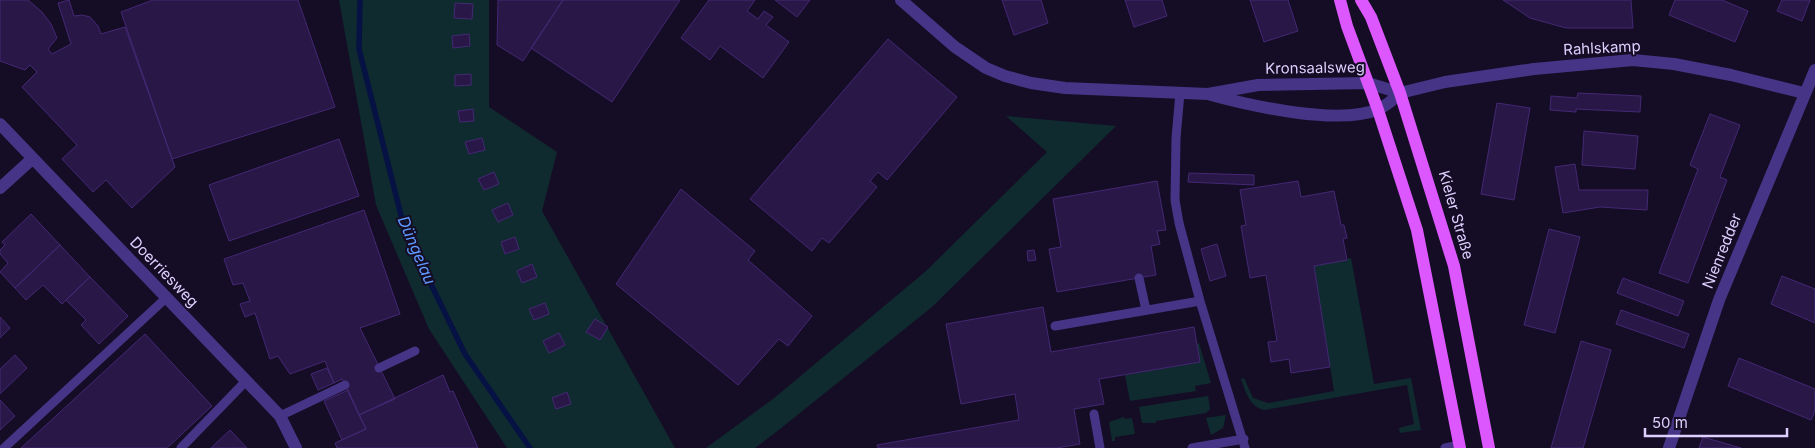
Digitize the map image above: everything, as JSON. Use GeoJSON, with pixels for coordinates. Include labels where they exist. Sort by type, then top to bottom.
{"type":"FeatureCollection","features":[{"type":"Feature","properties":{"kind":"main road"},"geometry":{"type":"LineString","coordinates":[[1340,0],[1349,33],[1378,110],[1417,230],[1460,447]]}},
{"type":"Feature","properties":{"kind":"main road","name":"Kieler Straße"},"geometry":{"type":"LineString","coordinates":[[1361,0],[1371,17],[1400,93],[1454,266],[1489,448]]}},
{"type":"Feature","properties":{"kind":"street","name":"Kronsaalsweg"},"geometry":{"type":"LineString","coordinates":[[901,0],[955,47],[986,68],[1005,76],[1031,83],[1065,88],[1208,94],[1258,84],[1368,83],[1400,93]]}},
{"type":"Feature","properties":{"kind":"street","name":"Rahlskamp"},"geometry":{"type":"LineString","coordinates":[[1400,93],[1445,82],[1534,69],[1633,60],[1674,64],[1736,76],[1804,93]]}},
{"type":"Feature","properties":{"kind":"street","name":"Nienredder"},"geometry":{"type":"LineString","coordinates":[[1669,448],[1707,332],[1815,70]]}},
{"type":"Feature","properties":{"kind":"street","name":"Kronsaalsweg"},"geometry":{"type":"LineString","coordinates":[[1208,94],[1254,107],[1326,115],[1351,115],[1378,110],[1400,93]]}},
{"type":"Feature","properties":{"kind":"street","name":"Doerriesweg"},"geometry":{"type":"LineString","coordinates":[[0,124],[280,416],[296,448]]}},
{"type":"Feature","properties":{"kind":"street"},"geometry":{"type":"LineString","coordinates":[[0,188],[32,159]]}},
{"type":"Feature","properties":{"kind":"lane"},"geometry":{"type":"LineString","coordinates":[[1180,93],[1176,138],[1175,200],[1200,300],[1245,444],[1192,448]]}},
{"type":"Feature","properties":{"kind":"lane"},"geometry":{"type":"LineString","coordinates":[[1140,278],[1146,310]]}},
{"type":"Feature","properties":{"kind":"lane"},"geometry":{"type":"LineString","coordinates":[[4,448],[166,298]]}},
{"type":"Feature","properties":{"kind":"lane"},"geometry":{"type":"LineString","coordinates":[[1055,326],[1200,300]]}},
{"type":"Feature","properties":{"kind":"lane"},"geometry":{"type":"LineString","coordinates":[[379,368],[415,351]]}},
{"type":"Feature","properties":{"kind":"lane"},"geometry":{"type":"LineString","coordinates":[[181,448],[246,381]]}},
{"type":"Feature","properties":{"kind":"lane"},"geometry":{"type":"LineString","coordinates":[[280,416],[345,385]]}},
{"type":"Feature","properties":{"kind":"lane"},"geometry":{"type":"LineString","coordinates":[[1094,414],[1100,448]]}},
{"type":"Feature","properties":{"kind":"lane"},"geometry":{"type":"LineString","coordinates":[[1445,448],[1460,447]]}},
{"type":"Feature","properties":{"kind":"green space"},"geometry":{"type":"Polygon","coordinates":[[[339,0],[489,0],[489,107],[557,152],[542,211],[675,448],[507,448],[429,329],[376,205],[339,0]]]}},
{"type":"Feature","properties":{"kind":"green space"},"geometry":{"type":"Polygon","coordinates":[[[1006,116],[1116,126],[932,307],[780,429],[755,448],[706,448],[773,399],[926,271],[1047,152],[1006,116]]]}},
{"type":"Feature","properties":{"kind":"green space"},"geometry":{"type":"Polygon","coordinates":[[[1351,258],[1374,384],[1411,378],[1421,430],[1400,433],[1399,428],[1414,424],[1407,385],[1264,410],[1251,402],[1245,389],[1241,379],[1244,378],[1253,398],[1268,403],[1334,391],[1314,266],[1351,258]]]}},
{"type":"Feature","properties":{"kind":"green space"},"geometry":{"type":"Polygon","coordinates":[[[1199,343],[1211,383],[1195,386],[1196,391],[1130,401],[1125,375],[1200,362],[1197,344],[1199,343]]]}},
{"type":"Feature","properties":{"kind":"green space"},"geometry":{"type":"Polygon","coordinates":[[[1208,396],[1210,409],[1206,413],[1156,421],[1156,423],[1142,423],[1139,407],[1208,396]]]}},
{"type":"Feature","properties":{"kind":"green space"},"geometry":{"type":"Polygon","coordinates":[[[1226,415],[1223,428],[1211,435],[1206,418],[1226,415]]]}},
{"type":"Feature","properties":{"kind":"green space"},"geometry":{"type":"Polygon","coordinates":[[[1124,417],[1125,419],[1132,418],[1135,434],[1115,437],[1115,441],[1112,441],[1109,422],[1124,417]]]}},
{"type":"Feature","properties":{"kind":"building"},"geometry":{"type":"Polygon","coordinates":[[[0,0],[28,0],[42,12],[51,24],[57,38],[48,49],[52,54],[71,44],[58,3],[69,0],[74,16],[90,17],[98,26],[101,34],[125,27],[175,167],[132,208],[106,180],[93,192],[62,159],[77,145],[22,87],[37,72],[30,65],[25,70],[0,61],[0,0]]]}},
{"type":"Feature","properties":{"kind":"building"},"geometry":{"type":"Polygon","coordinates":[[[153,0],[298,0],[335,107],[172,159],[121,12],[153,0]]]}},
{"type":"Feature","properties":{"kind":"building"},"geometry":{"type":"Polygon","coordinates":[[[498,0],[563,0],[523,61],[497,45],[498,0]]]}},
{"type":"Feature","properties":{"kind":"building"},"geometry":{"type":"Polygon","coordinates":[[[563,0],[680,0],[612,102],[531,48],[563,0]]]}},
{"type":"Feature","properties":{"kind":"building"},"geometry":{"type":"Polygon","coordinates":[[[709,0],[755,0],[747,11],[758,19],[764,11],[773,17],[766,25],[789,42],[763,78],[720,46],[710,60],[681,38],[709,0]]]}},
{"type":"Feature","properties":{"kind":"building"},"geometry":{"type":"Polygon","coordinates":[[[775,0],[810,0],[797,17],[775,0]]]}},
{"type":"Feature","properties":{"kind":"building"},"geometry":{"type":"Polygon","coordinates":[[[1002,0],[1041,0],[1048,23],[1014,35],[1002,0]]]}},
{"type":"Feature","properties":{"kind":"building"},"geometry":{"type":"Polygon","coordinates":[[[1125,0],[1162,0],[1167,16],[1134,27],[1125,0]]]}},
{"type":"Feature","properties":{"kind":"building"},"geometry":{"type":"Polygon","coordinates":[[[1250,0],[1288,0],[1298,31],[1264,42],[1250,0]]]}},
{"type":"Feature","properties":{"kind":"building"},"geometry":{"type":"Polygon","coordinates":[[[1503,0],[1631,0],[1633,28],[1566,28],[1530,18],[1503,0]]]}},
{"type":"Feature","properties":{"kind":"building"},"geometry":{"type":"Polygon","coordinates":[[[1675,0],[1722,0],[1748,11],[1735,42],[1669,15],[1675,0]]]}},
{"type":"Feature","properties":{"kind":"building"},"geometry":{"type":"Polygon","coordinates":[[[1782,0],[1810,0],[1802,21],[1777,11],[1782,0]]]}},
{"type":"Feature","properties":{"kind":"building"},"geometry":{"type":"Polygon","coordinates":[[[455,3],[473,4],[472,19],[454,18],[455,3]]]}},
{"type":"Feature","properties":{"kind":"building"},"geometry":{"type":"Polygon","coordinates":[[[469,34],[470,46],[453,48],[452,36],[469,34]]]}},
{"type":"Feature","properties":{"kind":"building"},"geometry":{"type":"Polygon","coordinates":[[[888,39],[957,97],[887,180],[878,172],[870,181],[877,187],[829,243],[822,238],[812,251],[750,199],[888,39]]]}},
{"type":"Feature","properties":{"kind":"building"},"geometry":{"type":"Polygon","coordinates":[[[471,74],[471,85],[455,86],[455,75],[471,74]]]}},
{"type":"Feature","properties":{"kind":"building"},"geometry":{"type":"Polygon","coordinates":[[[1578,93],[1641,96],[1640,112],[1576,109],[1576,112],[1550,110],[1551,96],[1577,98],[1578,93]]]}},
{"type":"Feature","properties":{"kind":"building"},"geometry":{"type":"Polygon","coordinates":[[[1497,103],[1530,108],[1514,200],[1481,194],[1497,103]]]}},
{"type":"Feature","properties":{"kind":"building"},"geometry":{"type":"Polygon","coordinates":[[[473,109],[474,121],[460,122],[458,111],[473,109]]]}},
{"type":"Feature","properties":{"kind":"building"},"geometry":{"type":"Polygon","coordinates":[[[1710,114],[1740,125],[1720,177],[1727,180],[1688,283],[1659,273],[1698,169],[1690,165],[1710,114]]]}},
{"type":"Feature","properties":{"kind":"building"},"geometry":{"type":"Polygon","coordinates":[[[1584,131],[1638,136],[1635,169],[1582,165],[1584,131]]]}},
{"type":"Feature","properties":{"kind":"building"},"geometry":{"type":"Polygon","coordinates":[[[482,138],[485,150],[469,154],[465,142],[482,138]]]}},
{"type":"Feature","properties":{"kind":"building"},"geometry":{"type":"Polygon","coordinates":[[[339,139],[359,196],[229,241],[209,185],[339,139]]]}},
{"type":"Feature","properties":{"kind":"building"},"geometry":{"type":"Polygon","coordinates":[[[1575,164],[1579,190],[1648,190],[1647,210],[1600,207],[1563,213],[1555,167],[1575,164]]]}},
{"type":"Feature","properties":{"kind":"building"},"geometry":{"type":"Polygon","coordinates":[[[494,172],[499,184],[484,190],[478,179],[494,172]]]}},
{"type":"Feature","properties":{"kind":"building"},"geometry":{"type":"Polygon","coordinates":[[[1189,173],[1254,175],[1254,185],[1188,182],[1189,173]]]}},
{"type":"Feature","properties":{"kind":"building"},"geometry":{"type":"Polygon","coordinates":[[[1157,181],[1166,230],[1157,231],[1160,244],[1151,246],[1156,275],[1057,292],[1049,249],[1061,247],[1053,199],[1157,181]]]}},
{"type":"Feature","properties":{"kind":"building"},"geometry":{"type":"Polygon","coordinates":[[[1298,181],[1301,197],[1334,191],[1341,225],[1344,225],[1347,238],[1343,239],[1347,260],[1314,266],[1330,367],[1291,373],[1289,359],[1271,362],[1268,342],[1277,341],[1266,275],[1250,278],[1241,226],[1246,225],[1240,190],[1298,181]]]}},
{"type":"Feature","properties":{"kind":"building"},"geometry":{"type":"Polygon","coordinates":[[[681,189],[755,251],[748,260],[812,316],[788,346],[779,339],[738,385],[616,284],[681,189]]]}},
{"type":"Feature","properties":{"kind":"building"},"geometry":{"type":"Polygon","coordinates":[[[508,203],[513,215],[498,222],[492,210],[508,203]]]}},
{"type":"Feature","properties":{"kind":"building"},"geometry":{"type":"Polygon","coordinates":[[[364,210],[400,314],[360,328],[395,399],[359,415],[342,379],[334,383],[325,361],[290,374],[278,356],[270,359],[255,313],[245,317],[240,304],[250,301],[243,283],[233,285],[224,259],[364,210]]]}},
{"type":"Feature","properties":{"kind":"building"},"geometry":{"type":"Polygon","coordinates":[[[31,214],[60,245],[15,288],[0,272],[8,263],[0,254],[0,250],[5,245],[2,242],[31,214]]]}},
{"type":"Feature","properties":{"kind":"building"},"geometry":{"type":"Polygon","coordinates":[[[1549,229],[1580,237],[1555,333],[1524,325],[1549,229]]]}},
{"type":"Feature","properties":{"kind":"building"},"geometry":{"type":"Polygon","coordinates":[[[515,237],[519,249],[505,254],[501,242],[515,237]]]}},
{"type":"Feature","properties":{"kind":"building"},"geometry":{"type":"Polygon","coordinates":[[[1217,244],[1226,276],[1210,281],[1201,249],[1217,244]]]}},
{"type":"Feature","properties":{"kind":"building"},"geometry":{"type":"Polygon","coordinates":[[[60,245],[90,277],[62,304],[43,285],[26,300],[15,288],[60,245]]]}},
{"type":"Feature","properties":{"kind":"building"},"geometry":{"type":"Polygon","coordinates":[[[1034,250],[1036,260],[1028,261],[1027,251],[1034,250]]]}},
{"type":"Feature","properties":{"kind":"building"},"geometry":{"type":"Polygon","coordinates":[[[532,264],[537,277],[522,283],[517,271],[532,264]]]}},
{"type":"Feature","properties":{"kind":"building"},"geometry":{"type":"Polygon","coordinates":[[[1782,276],[1815,289],[1815,323],[1771,304],[1782,276]]]}},
{"type":"Feature","properties":{"kind":"building"},"geometry":{"type":"Polygon","coordinates":[[[90,277],[128,316],[99,344],[81,325],[86,320],[66,300],[90,277]]]}},
{"type":"Feature","properties":{"kind":"building"},"geometry":{"type":"Polygon","coordinates":[[[1623,278],[1684,301],[1678,316],[1617,293],[1623,278]]]}},
{"type":"Feature","properties":{"kind":"building"},"geometry":{"type":"Polygon","coordinates":[[[545,303],[549,314],[534,320],[529,309],[545,303]]]}},
{"type":"Feature","properties":{"kind":"building"},"geometry":{"type":"Polygon","coordinates":[[[1043,307],[1051,352],[1194,327],[1200,362],[1099,379],[1104,404],[1074,409],[1080,444],[1057,448],[878,448],[877,445],[1019,420],[1015,394],[961,404],[946,324],[1043,307]]]}},
{"type":"Feature","properties":{"kind":"building"},"geometry":{"type":"Polygon","coordinates":[[[1621,310],[1689,334],[1684,348],[1616,324],[1621,310]]]}},
{"type":"Feature","properties":{"kind":"building"},"geometry":{"type":"Polygon","coordinates":[[[0,317],[10,328],[0,338],[0,317]]]}},
{"type":"Feature","properties":{"kind":"building"},"geometry":{"type":"Polygon","coordinates":[[[595,319],[608,327],[600,340],[586,332],[595,319]]]}},
{"type":"Feature","properties":{"kind":"building"},"geometry":{"type":"Polygon","coordinates":[[[559,333],[565,345],[549,353],[543,341],[559,333]]]}},
{"type":"Feature","properties":{"kind":"building"},"geometry":{"type":"Polygon","coordinates":[[[145,334],[212,406],[167,448],[21,448],[145,334]]]}},
{"type":"Feature","properties":{"kind":"building"},"geometry":{"type":"Polygon","coordinates":[[[1581,341],[1611,350],[1605,372],[1583,448],[1551,448],[1581,341]]]}},
{"type":"Feature","properties":{"kind":"building"},"geometry":{"type":"Polygon","coordinates":[[[15,355],[27,368],[0,394],[0,369],[15,355]]]}},
{"type":"Feature","properties":{"kind":"building"},"geometry":{"type":"Polygon","coordinates":[[[1739,358],[1815,389],[1815,411],[1811,420],[1728,386],[1739,358]]]}},
{"type":"Feature","properties":{"kind":"building"},"geometry":{"type":"Polygon","coordinates":[[[327,368],[334,383],[318,390],[311,374],[327,368]]]}},
{"type":"Feature","properties":{"kind":"building"},"geometry":{"type":"Polygon","coordinates":[[[443,375],[450,392],[453,391],[478,448],[337,448],[335,443],[366,429],[359,415],[443,375]]]}},
{"type":"Feature","properties":{"kind":"building"},"geometry":{"type":"Polygon","coordinates":[[[348,390],[366,429],[342,440],[324,401],[348,390]]]}},
{"type":"Feature","properties":{"kind":"building"},"geometry":{"type":"Polygon","coordinates":[[[567,392],[571,404],[556,409],[552,398],[567,392]]]}},
{"type":"Feature","properties":{"kind":"building"},"geometry":{"type":"Polygon","coordinates":[[[0,400],[15,416],[0,430],[0,400]]]}},
{"type":"Feature","properties":{"kind":"building"},"geometry":{"type":"Polygon","coordinates":[[[230,430],[247,448],[211,448],[230,430]]]}},
{"type":"Feature","properties":{"kind":"building"},"geometry":{"type":"Polygon","coordinates":[[[1703,437],[1741,448],[1699,448],[1703,437]]]}},
{"type":"Feature","properties":{"kind":"waterway","name":"Düngelau"},"geometry":{"type":"LineString","coordinates":[[360,0],[359,49],[405,231],[465,354],[530,448]]}}]}
